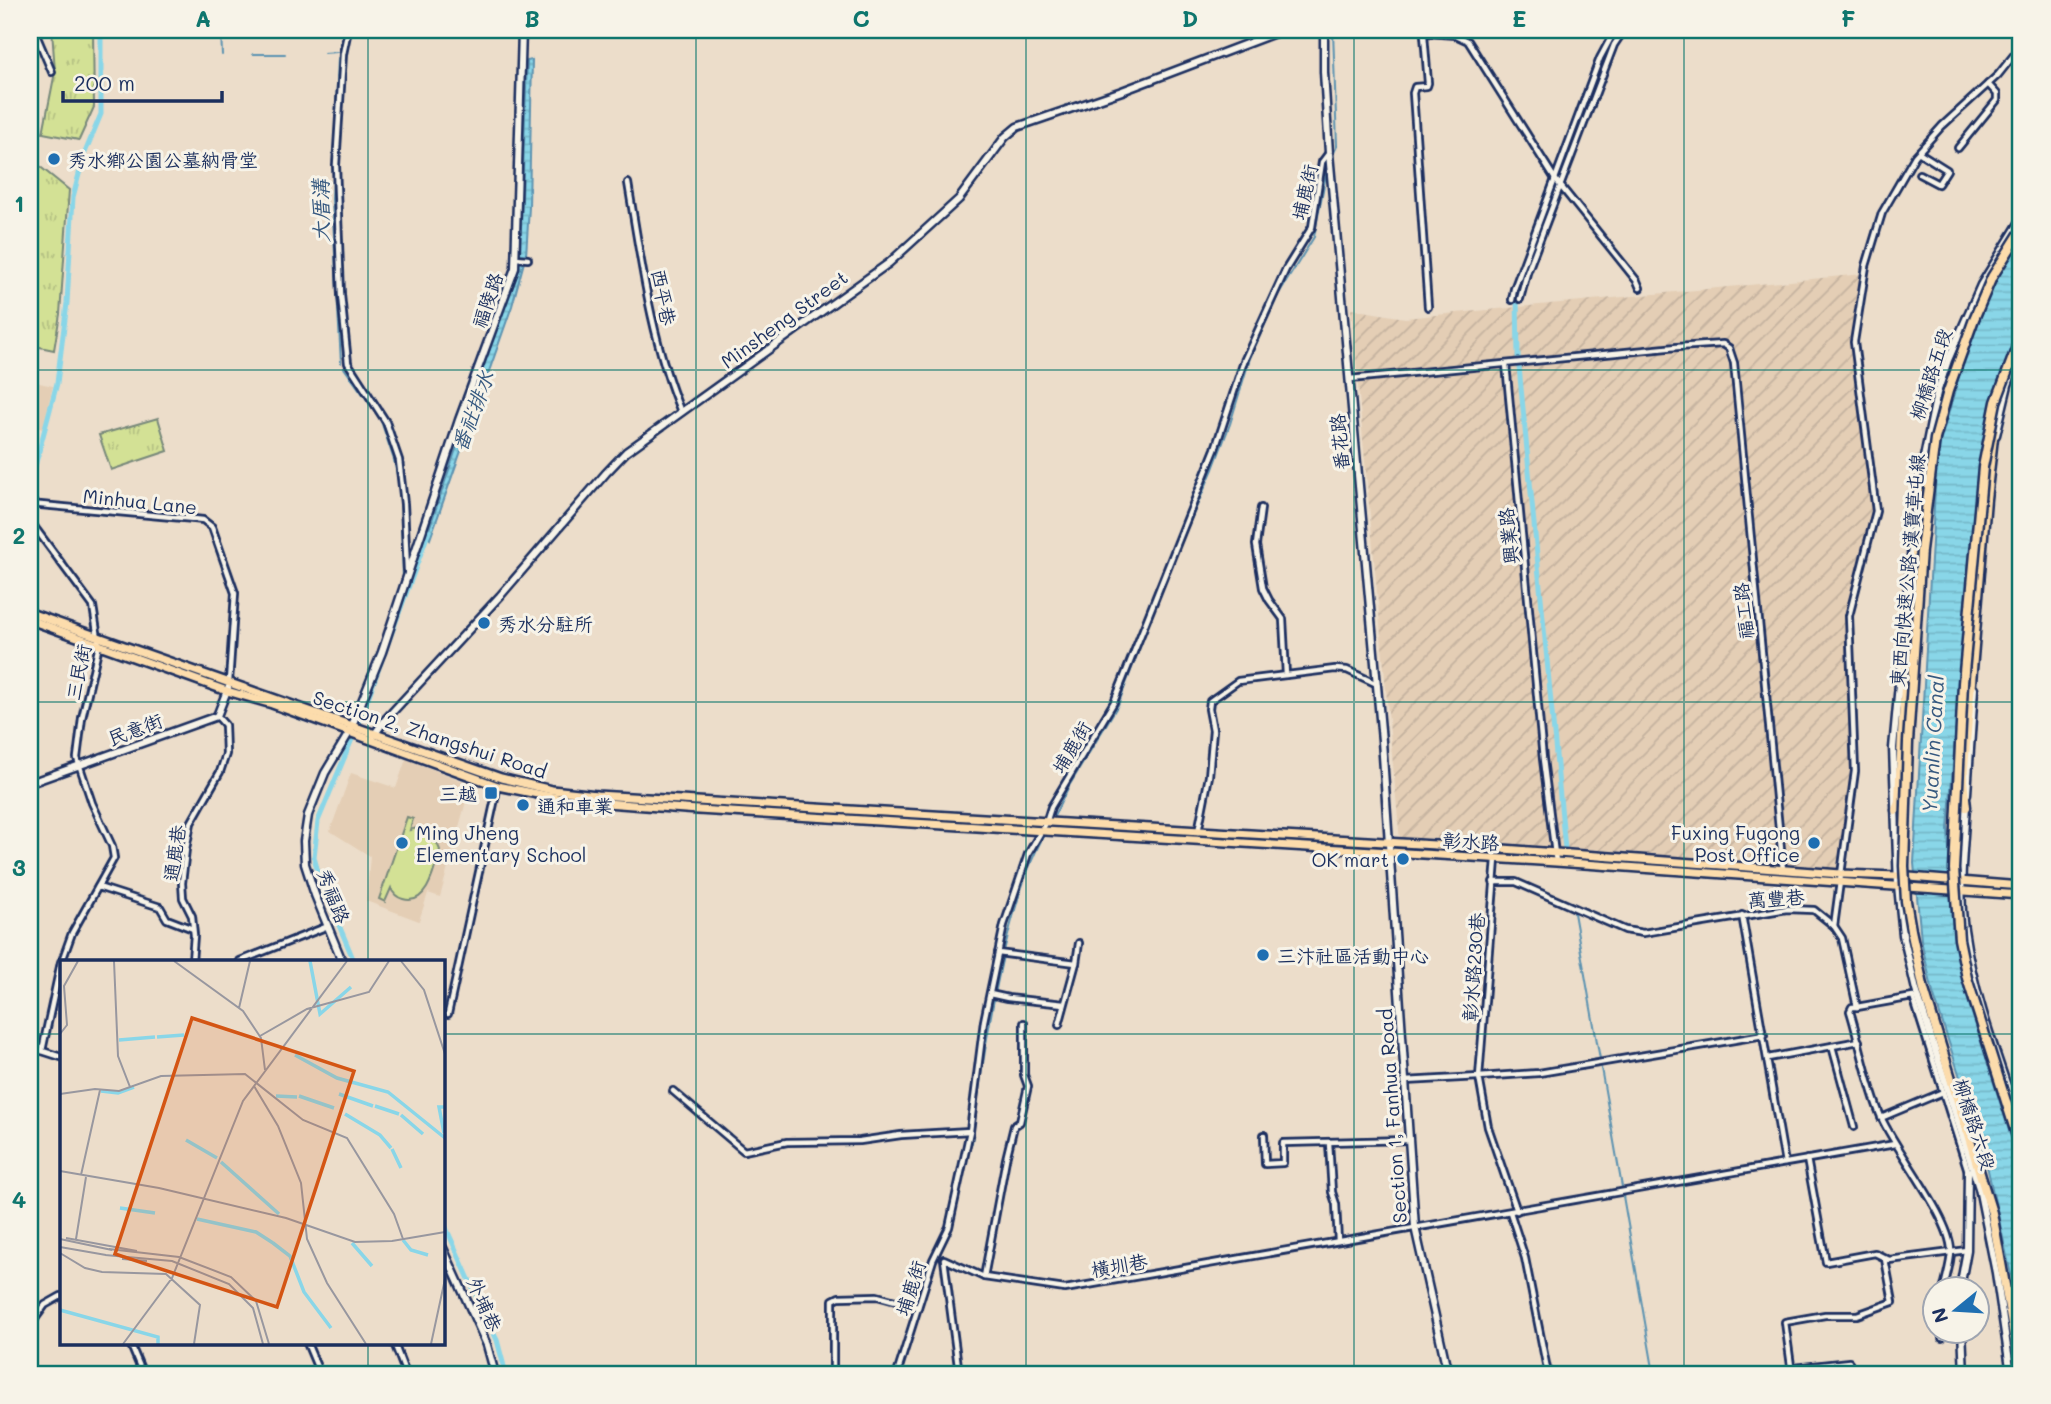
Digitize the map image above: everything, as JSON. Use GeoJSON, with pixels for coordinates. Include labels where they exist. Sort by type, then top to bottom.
{"type":"FeatureCollection","features":[{"type":"Feature","properties":{"kind":"highway","name":"東西向快速公路 漢寶草屯線"},"geometry":{"type":"LineString","coordinates":[[2021,230],[1992,277],[1959,357],[1935,439],[1921,550],[1904,866],[1906,901],[1924,990],[1985,1183],[2004,1270],[2021,1374]]}},
{"type":"Feature","properties":{"kind":"highway"},"geometry":{"type":"LineString","coordinates":[[2021,336],[2001,384],[1989,432],[1978,504],[1963,683],[1954,869],[1959,939],[1967,978],[2021,1149]]}},
{"type":"Feature","properties":{"kind":"highway"},"geometry":{"type":"LineString","coordinates":[[1966,807],[1963,780],[1965,749],[1986,499],[2001,384]]}},
{"type":"Feature","properties":{"kind":"highway"},"geometry":{"type":"LineString","coordinates":[[1896,810],[1899,801],[1909,637],[1921,510],[1926,480],[1931,469]]}},
{"type":"Feature","properties":{"kind":"main road","name":"福陵路"},"geometry":{"type":"LineString","coordinates":[[351,729],[382,652],[516,258],[522,30]]}},
{"type":"Feature","properties":{"kind":"main road","name":"Minsheng Street"},"geometry":{"type":"LineString","coordinates":[[374,736],[626,452],[889,263],[959,199],[1005,137],[1017,127],[1122,91],[1283,30]]}},
{"type":"Feature","properties":{"kind":"main road","name":"番花路"},"geometry":{"type":"LineString","coordinates":[[1324,30],[1329,153],[1391,852]]}},
{"type":"Feature","properties":{"kind":"main road","name":"柳橋路五段"},"geometry":{"type":"LineString","coordinates":[[1898,886],[1893,748],[1912,528],[1923,455],[1937,393],[1952,348],[1981,285],[2021,220]]}},
{"type":"Feature","properties":{"kind":"main road"},"geometry":{"type":"LineString","coordinates":[[2021,350],[2000,413],[1990,477],[1962,886],[1964,929],[1987,1027],[2021,1126]]}},
{"type":"Feature","properties":{"kind":"main road","name":"Section 2, Zhangshui Road"},"geometry":{"type":"LineString","coordinates":[[30,613],[272,704],[374,736],[500,782],[698,806],[1043,827]]}},
{"type":"Feature","properties":{"kind":"main road","name":"Section 2, Zhangshui Road"},"geometry":{"type":"LineString","coordinates":[[30,620],[99,640]]}},
{"type":"Feature","properties":{"kind":"main road"},"geometry":{"type":"LineString","coordinates":[[217,716],[228,687]]}},
{"type":"Feature","properties":{"kind":"main road","name":"民意街"},"geometry":{"type":"LineString","coordinates":[[30,783],[217,716]]}},
{"type":"Feature","properties":{"kind":"main road","name":"秀福路"},"geometry":{"type":"LineString","coordinates":[[342,960],[305,864],[304,841],[308,815],[325,773],[351,729]]}},
{"type":"Feature","properties":{"kind":"main road","name":"彰水路"},"geometry":{"type":"LineString","coordinates":[[1043,827],[1198,832],[1555,853],[1783,874]]}},
{"type":"Feature","properties":{"kind":"main road","name":"彰水路"},"geometry":{"type":"LineString","coordinates":[[1043,827],[1496,859],[1841,878],[1912,888],[1952,886]]}},
{"type":"Feature","properties":{"kind":"main road","name":"Section 1, Fanhua Road"},"geometry":{"type":"LineString","coordinates":[[1391,852],[1415,1227],[1448,1374]]}},
{"type":"Feature","properties":{"kind":"main road","name":"彰水路"},"geometry":{"type":"LineString","coordinates":[[1841,878],[1898,876],[1952,886]]}},
{"type":"Feature","properties":{"kind":"main road","name":"柳橋路六段"},"geometry":{"type":"LineString","coordinates":[[1898,886],[1903,934],[1916,990],[1979,1188],[1996,1273],[2011,1374]]}},
{"type":"Feature","properties":{"kind":"main road"},"geometry":{"type":"LineString","coordinates":[[1952,886],[2021,886]]}},
{"type":"Feature","properties":{"kind":"main road"},"geometry":{"type":"LineString","coordinates":[[1962,886],[2021,895]]}},
{"type":"Feature","properties":{"kind":"main road"},"geometry":{"type":"LineString","coordinates":[[1963,1274],[1967,1250],[1968,1171]]}},
{"type":"Feature","properties":{"kind":"main road","name":"外埔巷"},"geometry":{"type":"LineString","coordinates":[[444,1250],[487,1345],[495,1374]]}},
{"type":"Feature","properties":{"kind":"main road"},"geometry":{"type":"LineString","coordinates":[[1963,1344],[1964,1374]]}},
{"type":"Feature","properties":{"kind":"street"},"geometry":{"type":"LineString","coordinates":[[34,30],[52,72]]}},
{"type":"Feature","properties":{"kind":"street"},"geometry":{"type":"LineString","coordinates":[[348,30],[343,54],[336,164],[341,295],[348,363],[386,422],[399,460],[408,577]]}},
{"type":"Feature","properties":{"kind":"street"},"geometry":{"type":"LineString","coordinates":[[1512,300],[1600,58],[1615,30]]}},
{"type":"Feature","properties":{"kind":"street"},"geometry":{"type":"LineString","coordinates":[[1520,299],[1527,273],[1614,45],[1624,30]]}},
{"type":"Feature","properties":{"kind":"street"},"geometry":{"type":"LineString","coordinates":[[1428,307],[1413,93],[1413,89],[1427,86],[1428,83],[1424,35],[1455,36],[1468,41],[1555,179],[1640,288]]}},
{"type":"Feature","properties":{"kind":"street"},"geometry":{"type":"LineString","coordinates":[[1857,1007],[1846,948],[1834,926],[1855,771],[1849,616],[1876,511],[1854,334],[1866,266],[1882,213],[1897,184],[1915,156],[1942,126],[1988,84],[2021,46]]}},
{"type":"Feature","properties":{"kind":"street"},"geometry":{"type":"LineString","coordinates":[[1958,148],[1997,100],[1997,94],[1988,84]]}},
{"type":"Feature","properties":{"kind":"street","name":"埔鹿街"},"geometry":{"type":"LineString","coordinates":[[897,1374],[933,1260],[949,1227],[970,1131],[977,1059],[998,953],[1016,886],[1051,807],[1114,702],[1215,449],[1247,352],[1286,269],[1311,227],[1322,162],[1329,153]]}},
{"type":"Feature","properties":{"kind":"street"},"geometry":{"type":"LineString","coordinates":[[1919,174],[1938,184],[1947,170],[1920,153]]}},
{"type":"Feature","properties":{"kind":"street","name":"西平巷"},"geometry":{"type":"LineString","coordinates":[[628,184],[658,341],[681,413]]}},
{"type":"Feature","properties":{"kind":"street"},"geometry":{"type":"LineString","coordinates":[[516,258],[528,259]]}},
{"type":"Feature","properties":{"kind":"street","name":"福工路"},"geometry":{"type":"LineString","coordinates":[[1506,364],[1723,344],[1729,348],[1734,363],[1783,874]]}},
{"type":"Feature","properties":{"kind":"street"},"geometry":{"type":"LineString","coordinates":[[1350,379],[1506,364]]}},
{"type":"Feature","properties":{"kind":"street","name":"興業路"},"geometry":{"type":"LineString","coordinates":[[1506,364],[1543,759],[1556,862]]}},
{"type":"Feature","properties":{"kind":"street","name":"Minhua Lane"},"geometry":{"type":"LineString","coordinates":[[30,504],[203,520],[212,527],[235,593],[228,687]]}},
{"type":"Feature","properties":{"kind":"street"},"geometry":{"type":"LineString","coordinates":[[1261,508],[1256,545],[1263,588],[1283,619],[1286,675]]}},
{"type":"Feature","properties":{"kind":"street","name":"三民街"},"geometry":{"type":"LineString","coordinates":[[30,521],[93,606],[99,640],[78,741],[77,758],[92,803],[112,846],[114,858],[72,933],[62,960]]}},
{"type":"Feature","properties":{"kind":"street"},"geometry":{"type":"LineString","coordinates":[[1198,832],[1209,776],[1213,730],[1210,701],[1238,681],[1335,669],[1347,670],[1377,684]]}},
{"type":"Feature","properties":{"kind":"street","name":"通鹿巷"},"geometry":{"type":"LineString","coordinates":[[192,960],[194,929],[192,916],[183,898],[182,883],[191,823],[220,772],[226,754],[225,725],[217,716]]}},
{"type":"Feature","properties":{"kind":"street"},"geometry":{"type":"LineString","coordinates":[[448,1014],[500,782]]}},
{"type":"Feature","properties":{"kind":"street","name":"彰水路230巷"},"geometry":{"type":"LineString","coordinates":[[1479,1077],[1496,859]]}},
{"type":"Feature","properties":{"kind":"street","name":"萬豐巷"},"geometry":{"type":"LineString","coordinates":[[1493,882],[1516,882],[1626,930],[1643,933],[1742,915],[1799,908],[1814,910],[1834,926]]}},
{"type":"Feature","properties":{"kind":"street"},"geometry":{"type":"LineString","coordinates":[[98,887],[160,907],[167,919],[194,929]]}},
{"type":"Feature","properties":{"kind":"street"},"geometry":{"type":"LineString","coordinates":[[1742,915],[1785,1163]]}},
{"type":"Feature","properties":{"kind":"street"},"geometry":{"type":"LineString","coordinates":[[244,960],[329,926]]}},
{"type":"Feature","properties":{"kind":"street"},"geometry":{"type":"LineString","coordinates":[[1059,1024],[1079,943]]}},
{"type":"Feature","properties":{"kind":"street"},"geometry":{"type":"LineString","coordinates":[[998,953],[1076,963]]}},
{"type":"Feature","properties":{"kind":"street","name":"三民街"},"geometry":{"type":"LineString","coordinates":[[42,1051],[60,967]]}},
{"type":"Feature","properties":{"kind":"street"},"geometry":{"type":"LineString","coordinates":[[990,994],[1008,999],[1064,1004]]}},
{"type":"Feature","properties":{"kind":"street"},"geometry":{"type":"LineString","coordinates":[[1947,1274],[1951,1251],[1940,1217],[1881,1118],[1850,1011],[1852,1007],[1913,997],[1968,1171]]}},
{"type":"Feature","properties":{"kind":"street"},"geometry":{"type":"LineString","coordinates":[[984,1277],[1006,1159],[1014,1126],[1020,1122],[1028,1086],[1024,1076],[1024,1023]]}},
{"type":"Feature","properties":{"kind":"street"},"geometry":{"type":"LineString","coordinates":[[1405,1081],[1539,1073],[1764,1035]]}},
{"type":"Feature","properties":{"kind":"street"},"geometry":{"type":"LineString","coordinates":[[1768,1058],[1859,1041]]}},
{"type":"Feature","properties":{"kind":"street"},"geometry":{"type":"LineString","coordinates":[[1832,1046],[1854,1128]]}},
{"type":"Feature","properties":{"kind":"street"},"geometry":{"type":"LineString","coordinates":[[30,1047],[60,1057]]}},
{"type":"Feature","properties":{"kind":"street"},"geometry":{"type":"LineString","coordinates":[[1479,1077],[1488,1127],[1517,1211]]}},
{"type":"Feature","properties":{"kind":"street"},"geometry":{"type":"LineString","coordinates":[[673,1091],[744,1151],[787,1142],[860,1141],[901,1135],[970,1131]]}},
{"type":"Feature","properties":{"kind":"street"},"geometry":{"type":"LineString","coordinates":[[1881,1118],[1943,1092]]}},
{"type":"Feature","properties":{"kind":"street"},"geometry":{"type":"LineString","coordinates":[[1264,1135],[1265,1164],[1283,1163],[1283,1143],[1410,1140]]}},
{"type":"Feature","properties":{"kind":"street"},"geometry":{"type":"LineString","coordinates":[[1329,1143],[1338,1241]]}},
{"type":"Feature","properties":{"kind":"street"},"geometry":{"type":"LineString","coordinates":[[1548,1374],[1525,1258],[1510,1212],[1895,1144]]}},
{"type":"Feature","properties":{"kind":"street"},"geometry":{"type":"LineString","coordinates":[[1808,1159],[1826,1262],[1881,1254],[1885,1259],[1893,1302],[1857,1315],[1825,1315],[1785,1322],[1791,1366],[1794,1368],[1849,1362],[1851,1374]]}},
{"type":"Feature","properties":{"kind":"street","name":"橫圳巷"},"geometry":{"type":"LineString","coordinates":[[959,1374],[944,1259],[984,1277],[1065,1289],[1510,1212]]}},
{"type":"Feature","properties":{"kind":"street"},"geometry":{"type":"LineString","coordinates":[[1885,1259],[1967,1250]]}},
{"type":"Feature","properties":{"kind":"street"},"geometry":{"type":"LineString","coordinates":[[832,1374],[833,1300],[839,1297],[877,1296],[918,1307]]}},
{"type":"Feature","properties":{"kind":"street"},"geometry":{"type":"LineString","coordinates":[[30,1326],[45,1305],[60,1297]]}},
{"type":"Feature","properties":{"kind":"street"},"geometry":{"type":"LineString","coordinates":[[130,1344],[143,1374]]}},
{"type":"Feature","properties":{"kind":"street"},"geometry":{"type":"LineString","coordinates":[[307,1344],[320,1374]]}},
{"type":"Feature","properties":{"kind":"street"},"geometry":{"type":"LineString","coordinates":[[394,1344],[406,1374]]}},
{"type":"Feature","properties":{"kind":"shaded area"},"geometry":{"type":"Polygon","coordinates":[[[1863,274],[1851,338],[1874,522],[1848,612],[1854,771],[1839,870],[1400,841],[1351,309],[1405,318],[1863,274]]]}},
{"type":"Feature","properties":{"kind":"shaded area"},"geometry":{"type":"Polygon","coordinates":[[[30,381],[53,386],[43,429],[30,426],[30,381]]]}},
{"type":"Feature","properties":{"kind":"shaded area","name":"Ming Jheng Elementary School"},"geometry":{"type":"Polygon","coordinates":[[[406,759],[465,782],[468,794],[440,897],[428,893],[419,921],[366,901],[370,856],[330,831],[351,773],[396,788],[406,759]]]}},
{"type":"Feature","properties":{"kind":"green space"},"geometry":{"type":"Polygon","coordinates":[[[52,30],[93,30],[94,107],[79,140],[43,133],[55,72],[52,30]]]}},
{"type":"Feature","properties":{"kind":"green space"},"geometry":{"type":"Polygon","coordinates":[[[38,165],[69,190],[60,314],[54,350],[30,345],[30,188],[38,165]]]}},
{"type":"Feature","properties":{"kind":"green space"},"geometry":{"type":"Polygon","coordinates":[[[158,418],[168,451],[111,470],[99,435],[158,418]]]}},
{"type":"Feature","properties":{"kind":"green space"},"geometry":{"type":"Polygon","coordinates":[[[407,817],[413,819],[410,830],[420,827],[432,831],[440,850],[429,884],[419,897],[412,900],[401,898],[395,895],[391,888],[385,902],[379,899],[407,817]]]}},
{"type":"Feature","properties":{"kind":"water"},"geometry":{"type":"Polygon","coordinates":[[[532,60],[526,256],[520,255],[527,61],[532,60]]]}},
{"type":"Feature","properties":{"kind":"water","name":"Yuanlin Canal"},"geometry":{"type":"Polygon","coordinates":[[[2021,239],[2021,323],[2002,372],[1984,445],[1968,569],[1948,829],[1953,935],[1966,994],[2021,1169],[2021,1320],[1984,1152],[1933,993],[1921,940],[1914,863],[1937,453],[1964,358],[2001,266],[2021,239]]]}},
{"type":"Feature","properties":{"kind":"water"},"geometry":{"type":"Polygon","coordinates":[[[519,262],[524,262],[512,306],[430,539],[427,535],[519,262]]]}},
{"type":"Feature","properties":{"kind":"waterway"},"geometry":{"type":"LineString","coordinates":[[30,485],[57,383],[67,303],[73,197],[84,155],[101,114],[101,30]]}},
{"type":"Feature","properties":{"kind":"waterway"},"geometry":{"type":"LineString","coordinates":[[221,30],[222,55]]}},
{"type":"Feature","properties":{"kind":"waterway","name":"大厝溝"},"geometry":{"type":"LineString","coordinates":[[339,53],[344,30]]}},
{"type":"Feature","properties":{"kind":"waterway"},"geometry":{"type":"LineString","coordinates":[[1332,157],[1337,146],[1333,30]]}},
{"type":"Feature","properties":{"kind":"waterway"},"geometry":{"type":"LineString","coordinates":[[1594,91],[1615,34]]}},
{"type":"Feature","properties":{"kind":"waterway"},"geometry":{"type":"LineString","coordinates":[[324,53],[337,52]]}},
{"type":"Feature","properties":{"kind":"waterway"},"geometry":{"type":"LineString","coordinates":[[253,54],[285,54]]}},
{"type":"Feature","properties":{"kind":"waterway","name":"大厝溝"},"geometry":{"type":"LineString","coordinates":[[338,58],[332,199],[341,363]]}},
{"type":"Feature","properties":{"kind":"waterway"},"geometry":{"type":"LineString","coordinates":[[1053,818],[1118,705],[1169,570],[1213,469],[1250,358],[1278,295],[1314,237],[1327,169]]}},
{"type":"Feature","properties":{"kind":"waterway"},"geometry":{"type":"LineString","coordinates":[[1523,281],[1517,297],[1518,356],[1565,849]]}},
{"type":"Feature","properties":{"kind":"waterway","name":"大厝溝"},"geometry":{"type":"LineString","coordinates":[[344,368],[380,418],[394,460],[400,490],[403,578]]}},
{"type":"Feature","properties":{"kind":"waterway","name":"番社排水"},"geometry":{"type":"LineString","coordinates":[[354,960],[320,880],[314,857],[318,821],[360,720],[429,531]]}},
{"type":"Feature","properties":{"kind":"waterway"},"geometry":{"type":"LineString","coordinates":[[972,1143],[986,1045],[1005,947],[1026,876],[1044,835]]}},
{"type":"Feature","properties":{"kind":"waterway"},"geometry":{"type":"LineString","coordinates":[[1574,913],[1600,1059]]}},
{"type":"Feature","properties":{"kind":"waterway"},"geometry":{"type":"LineString","coordinates":[[1601,1068],[1622,1187]]}},
{"type":"Feature","properties":{"kind":"waterway"},"geometry":{"type":"LineString","coordinates":[[1623,1196],[1654,1374]]}},
{"type":"Feature","properties":{"kind":"waterway"},"geometry":{"type":"LineString","coordinates":[[444,1223],[473,1288]]}},
{"type":"Feature","properties":{"kind":"waterway"},"geometry":{"type":"LineString","coordinates":[[476,1297],[497,1340],[506,1374]]}},
{"type":"Feature","properties":{"kind":"place","name":"秀水鄉公園公墓納骨堂"},"geometry":{"type":"Point","coordinates":[54,159]}},
{"type":"Feature","properties":{"kind":"place","name":"秀水分駐所"},"geometry":{"type":"Point","coordinates":[484,623]}},
{"type":"Feature","properties":{"kind":"place","name":"三越"},"geometry":{"type":"Point","coordinates":[491,793]}},
{"type":"Feature","properties":{"kind":"place","name":"通和車業"},"geometry":{"type":"Point","coordinates":[523,805]}},
{"type":"Feature","properties":{"kind":"place","name":"Ming Jheng Elementary School"},"geometry":{"type":"Point","coordinates":[402,843]}},
{"type":"Feature","properties":{"kind":"place","name":"Fuxing Fugong Post Office"},"geometry":{"type":"Point","coordinates":[1814,843]}},
{"type":"Feature","properties":{"kind":"place","name":"OK mart"},"geometry":{"type":"Point","coordinates":[1403,859]}},
{"type":"Feature","properties":{"kind":"place","name":"三汴社區活動中心"},"geometry":{"type":"Point","coordinates":[1263,955]}}]}
